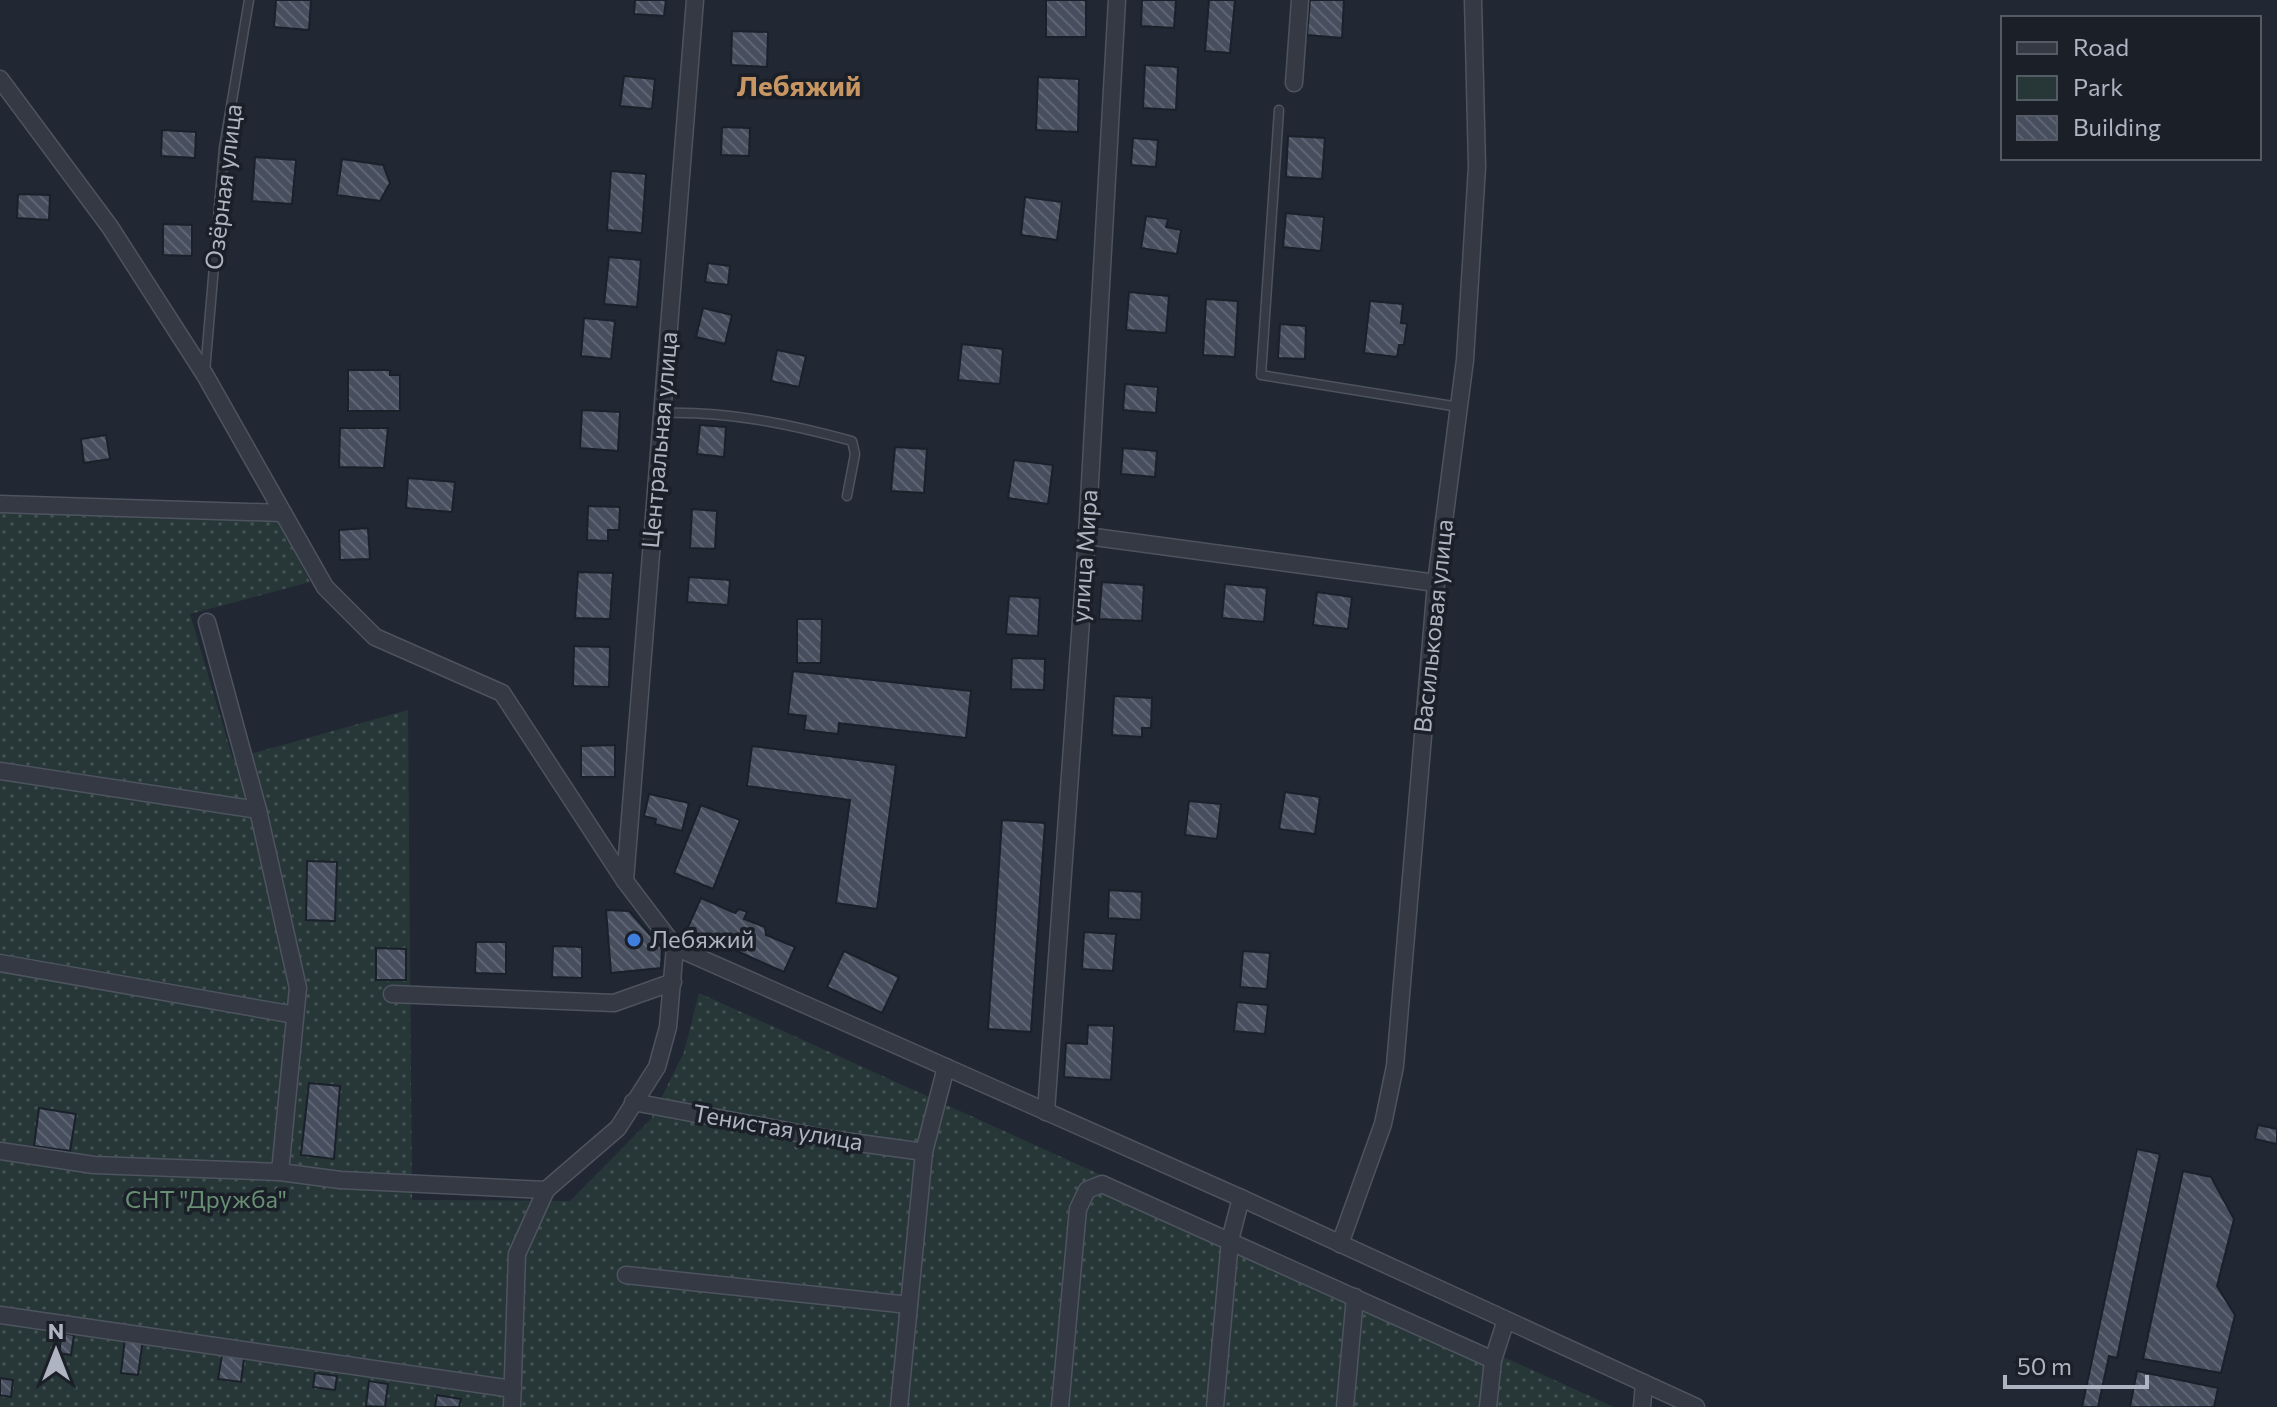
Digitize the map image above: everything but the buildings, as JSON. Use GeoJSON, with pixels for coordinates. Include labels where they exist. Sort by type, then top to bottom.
{"type":"FeatureCollection","features":[{"type":"Feature","properties":{"kind":"street","name":"Центральная улица"},"geometry":{"type":"LineString","coordinates":[[625,881],[695,0]]}},
{"type":"Feature","properties":{"kind":"street","name":"улица Мира"},"geometry":{"type":"LineString","coordinates":[[1046,1112],[1087,536],[1117,0]]}},
{"type":"Feature","properties":{"kind":"street"},"geometry":{"type":"LineString","coordinates":[[1294,83],[1300,0]]}},
{"type":"Feature","properties":{"kind":"street","name":"Васильковая улица"},"geometry":{"type":"LineString","coordinates":[[1340,1244],[1383,1124],[1395,1066],[1436,583],[1459,407],[1477,167],[1473,0]]}},
{"type":"Feature","properties":{"kind":"street"},"geometry":{"type":"LineString","coordinates":[[0,79],[110,227],[205,375],[325,587],[375,637],[502,693],[625,881],[675,947],[1241,1198],[1696,1407]]}},
{"type":"Feature","properties":{"kind":"street"},"geometry":{"type":"LineString","coordinates":[[0,504],[283,513]]}},
{"type":"Feature","properties":{"kind":"street"},"geometry":{"type":"LineString","coordinates":[[1087,536],[1436,583]]}},
{"type":"Feature","properties":{"kind":"street"},"geometry":{"type":"LineString","coordinates":[[207,622],[258,810],[298,988],[280,1172]]}},
{"type":"Feature","properties":{"kind":"street"},"geometry":{"type":"LineString","coordinates":[[0,771],[258,810]]}},
{"type":"Feature","properties":{"kind":"street"},"geometry":{"type":"LineString","coordinates":[[512,1407],[517,1254],[546,1190],[618,1128],[657,1067],[668,1027],[675,947]]}},
{"type":"Feature","properties":{"kind":"street"},"geometry":{"type":"LineString","coordinates":[[0,963],[295,1015]]}},
{"type":"Feature","properties":{"kind":"street"},"geometry":{"type":"LineString","coordinates":[[392,994],[614,1003],[673,982]]}},
{"type":"Feature","properties":{"kind":"street"},"geometry":{"type":"LineString","coordinates":[[899,1407],[924,1152],[946,1067]]}},
{"type":"Feature","properties":{"kind":"street","name":"Тенистая улица"},"geometry":{"type":"LineString","coordinates":[[633,1102],[830,1139],[924,1152]]}},
{"type":"Feature","properties":{"kind":"street"},"geometry":{"type":"LineString","coordinates":[[0,1151],[94,1165],[280,1172],[340,1180],[546,1190]]}},
{"type":"Feature","properties":{"kind":"street"},"geometry":{"type":"LineString","coordinates":[[1060,1407],[1078,1209],[1087,1190],[1102,1184],[1493,1360]]}},
{"type":"Feature","properties":{"kind":"street"},"geometry":{"type":"LineString","coordinates":[[1215,1407],[1230,1240],[1241,1198]]}},
{"type":"Feature","properties":{"kind":"street"},"geometry":{"type":"LineString","coordinates":[[626,1275],[909,1305]]}},
{"type":"Feature","properties":{"kind":"street"},"geometry":{"type":"LineString","coordinates":[[1345,1407],[1355,1297]]}},
{"type":"Feature","properties":{"kind":"street"},"geometry":{"type":"LineString","coordinates":[[0,1315],[513,1389]]}},
{"type":"Feature","properties":{"kind":"street"},"geometry":{"type":"LineString","coordinates":[[1488,1407],[1493,1360],[1506,1320]]}},
{"type":"Feature","properties":{"kind":"street"},"geometry":{"type":"LineString","coordinates":[[1642,1407],[1644,1383]]}},
{"type":"Feature","properties":{"kind":"lane","name":"Озёрная улица"},"geometry":{"type":"LineString","coordinates":[[205,375],[224,148],[249,0]]}},
{"type":"Feature","properties":{"kind":"lane"},"geometry":{"type":"LineString","coordinates":[[1279,110],[1261,375],[1459,407]]}},
{"type":"Feature","properties":{"kind":"lane"},"geometry":{"type":"LineString","coordinates":[[662,413],[707,412],[805,428],[852,441],[855,454],[847,496]]}},
{"type":"Feature","properties":{"kind":"green space","name":"СНТ \"Дружба\""},"geometry":{"type":"Polygon","coordinates":[[[0,505],[274,513],[310,582],[190,614],[233,759],[408,710],[412,1200],[570,1201],[651,1119],[684,1052],[699,993],[1614,1407],[0,1407],[0,505]]]}},
{"type":"Feature","properties":{"kind":"place","name":"Лебяжий"},"geometry":{"type":"Point","coordinates":[634,940]}},
{"type":"Feature","properties":{"kind":"district","name":"Лебяжий"},"geometry":{"type":"Point","coordinates":[799,86]}}]}
